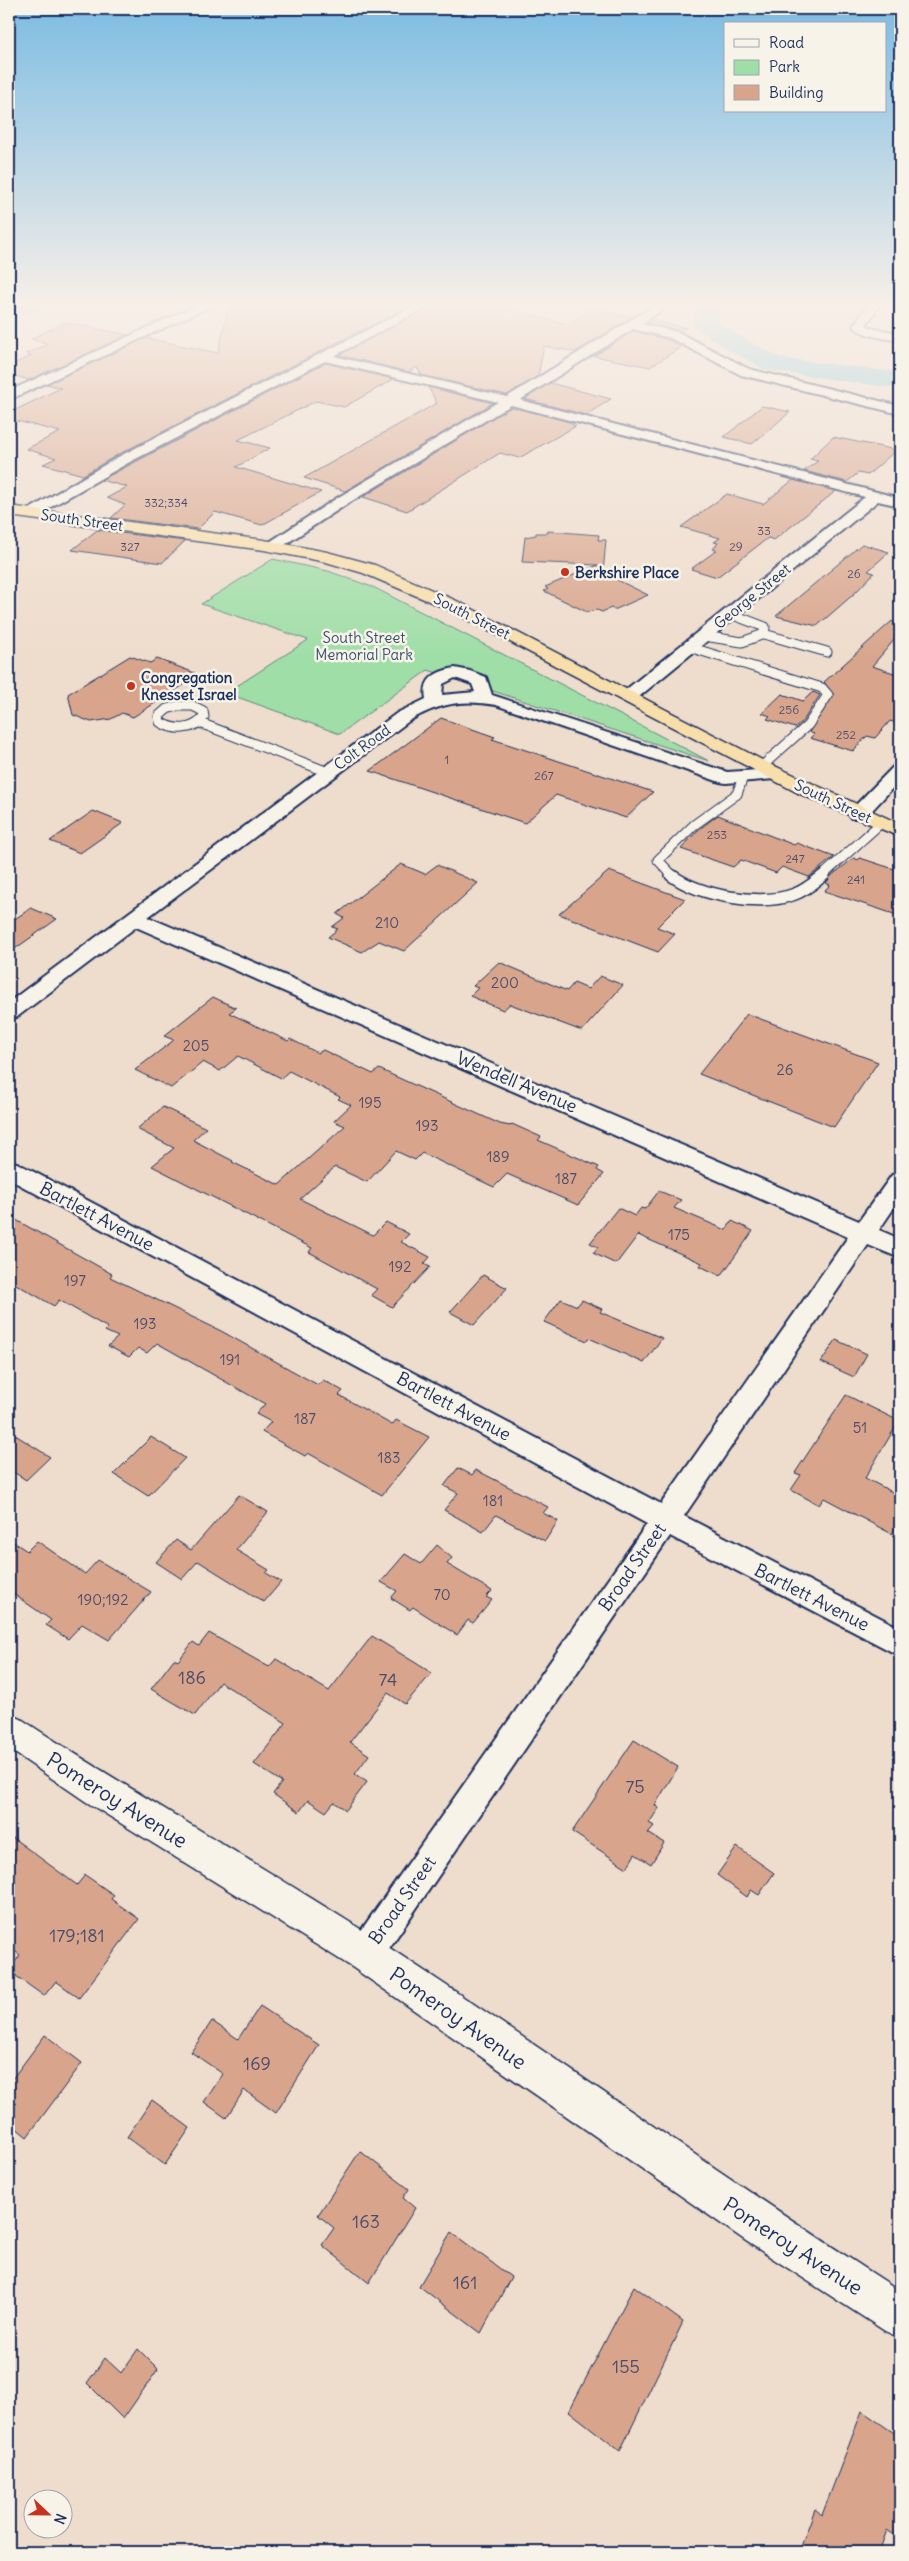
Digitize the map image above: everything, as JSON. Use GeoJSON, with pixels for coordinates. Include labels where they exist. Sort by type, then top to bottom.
{"type":"FeatureCollection","features":[{"type":"Feature","properties":{"kind":"highway","name":"South Street"},"geometry":{"type":"LineString","coordinates":[[9,511],[273,546],[338,560],[408,584],[629,696],[768,770],[858,814],[900,831]]}},
{"type":"Feature","properties":{"kind":"street"},"geometry":{"type":"LineString","coordinates":[[30,514],[124,460],[200,422]]}},
{"type":"Feature","properties":{"kind":"street"},"geometry":{"type":"LineString","coordinates":[[273,546],[342,501],[475,422]]}},
{"type":"Feature","properties":{"kind":"street"},"geometry":{"type":"LineString","coordinates":[[588,422],[900,502]]}},
{"type":"Feature","properties":{"kind":"street","name":"George Street"},"geometry":{"type":"LineString","coordinates":[[629,696],[875,496]]}},
{"type":"Feature","properties":{"kind":"street","name":"Colt Road"},"geometry":{"type":"LineString","coordinates":[[9,1012],[403,717],[420,705],[435,700],[485,698],[534,712],[726,778],[743,777],[768,770]]}},
{"type":"Feature","properties":{"kind":"street"},"geometry":{"type":"LineString","coordinates":[[858,814],[900,770]]}},
{"type":"Feature","properties":{"kind":"street","name":"Wendell Avenue"},"geometry":{"type":"LineString","coordinates":[[133,918],[900,1249]]}},
{"type":"Feature","properties":{"kind":"street","name":"Bartlett Avenue"},"geometry":{"type":"LineString","coordinates":[[9,1169],[512,1436],[665,1521],[900,1642]]}},
{"type":"Feature","properties":{"kind":"street","name":"Broad Street"},"geometry":{"type":"LineString","coordinates":[[365,1954],[900,1181]]}},
{"type":"Feature","properties":{"kind":"street","name":"Pomeroy Avenue"},"geometry":{"type":"LineString","coordinates":[[9,1730],[97,1789],[365,1954],[760,2226],[900,2316]]}},
{"type":"Feature","properties":{"kind":"lane"},"geometry":{"type":"LineString","coordinates":[[704,636],[741,643],[755,640],[764,634],[765,627],[731,614]]}},
{"type":"Feature","properties":{"kind":"lane"},"geometry":{"type":"LineString","coordinates":[[764,634],[827,652]]}},
{"type":"Feature","properties":{"kind":"lane"},"geometry":{"type":"LineString","coordinates":[[689,647],[822,688],[828,695],[808,724],[768,770]]}},
{"type":"Feature","properties":{"kind":"lane"},"geometry":{"type":"LineString","coordinates":[[200,723],[204,713],[192,706],[173,707],[164,711],[159,716],[162,724],[174,728],[186,728],[200,723],[328,772]]}},
{"type":"Feature","properties":{"kind":"lane"},"geometry":{"type":"LineString","coordinates":[[743,777],[737,794],[694,824],[658,860],[675,878],[714,895],[770,900],[796,894],[814,883],[860,839],[881,823]]}},
{"type":"Feature","properties":{"kind":"green space","name":"South Street Memorial Park"},"geometry":{"type":"Polygon","coordinates":[[[273,559],[328,571],[375,588],[709,761],[428,670],[340,734],[226,693],[308,640],[201,604],[273,559]]]}},
{"type":"Feature","properties":{"kind":"building"},"geometry":{"type":"Polygon","coordinates":[[[19,422],[183,422],[117,455],[83,475],[43,464],[56,458],[26,449],[60,432],[19,422]]]}},
{"type":"Feature","properties":{"kind":"building"},"geometry":{"type":"Polygon","coordinates":[[[213,422],[275,422],[238,440],[270,448],[236,467],[321,492],[262,525],[215,512],[198,529],[111,518],[125,505],[107,498],[127,487],[101,480],[213,422]]]}},
{"type":"Feature","properties":{"kind":"building"},"geometry":{"type":"Polygon","coordinates":[[[404,422],[462,422],[345,491],[304,478],[404,422]]]}},
{"type":"Feature","properties":{"kind":"building"},"geometry":{"type":"Polygon","coordinates":[[[487,422],[568,422],[574,423],[572,425],[576,426],[519,458],[500,453],[407,511],[363,497],[487,422]]]}},
{"type":"Feature","properties":{"kind":"building"},"geometry":{"type":"Polygon","coordinates":[[[743,422],[779,422],[752,444],[724,437],[743,422]]]}},
{"type":"Feature","properties":{"kind":"building"},"geometry":{"type":"Polygon","coordinates":[[[833,437],[896,450],[868,475],[858,473],[847,482],[804,471],[818,461],[810,459],[833,437]]]}},
{"type":"Feature","properties":{"kind":"building"},"geometry":{"type":"Polygon","coordinates":[[[793,480],[836,491],[774,540],[768,538],[717,577],[691,569],[717,550],[713,549],[718,543],[714,542],[720,538],[681,527],[727,494],[763,504],[793,480]]]}},
{"type":"Feature","properties":{"kind":"building"},"geometry":{"type":"Polygon","coordinates":[[[97,530],[185,541],[162,563],[72,550],[97,530]]]}},
{"type":"Feature","properties":{"kind":"building","name":"Berkshire Place"},"geometry":{"type":"Polygon","coordinates":[[[548,531],[599,535],[598,540],[606,540],[603,573],[648,595],[614,610],[611,608],[602,612],[597,610],[587,612],[544,591],[548,589],[545,587],[598,565],[522,562],[525,537],[536,535],[536,533],[548,533],[548,531]]]}},
{"type":"Feature","properties":{"kind":"building"},"geometry":{"type":"Polygon","coordinates":[[[862,544],[889,552],[868,571],[874,573],[855,593],[817,626],[776,616],[862,544]]]}},
{"type":"Feature","properties":{"kind":"building"},"geometry":{"type":"Polygon","coordinates":[[[892,621],[900,629],[900,633],[872,666],[900,675],[900,724],[890,721],[875,738],[867,736],[853,751],[810,738],[814,734],[809,732],[834,695],[824,682],[892,621]]]}},
{"type":"Feature","properties":{"kind":"building","name":"Congregation Knesset Israel"},"geometry":{"type":"Polygon","coordinates":[[[130,656],[150,663],[157,659],[195,673],[188,677],[193,679],[133,717],[122,713],[111,719],[91,722],[73,715],[68,694],[130,656]]]}},
{"type":"Feature","properties":{"kind":"building"},"geometry":{"type":"Polygon","coordinates":[[[813,692],[820,695],[803,721],[795,728],[767,719],[770,716],[762,713],[782,694],[803,701],[813,692]]]}},
{"type":"Feature","properties":{"kind":"building"},"geometry":{"type":"Polygon","coordinates":[[[441,718],[495,737],[492,739],[653,792],[626,818],[556,795],[525,823],[370,771],[441,718]]]}},
{"type":"Feature","properties":{"kind":"building"},"geometry":{"type":"Polygon","coordinates":[[[93,811],[123,823],[80,853],[50,841],[93,811]]]}},
{"type":"Feature","properties":{"kind":"building"},"geometry":{"type":"Polygon","coordinates":[[[718,815],[794,845],[797,843],[834,857],[809,877],[782,867],[776,873],[741,860],[733,867],[681,849],[698,830],[718,815]]]}},
{"type":"Feature","properties":{"kind":"building"},"geometry":{"type":"Polygon","coordinates":[[[854,858],[858,860],[860,858],[900,871],[900,916],[824,891],[830,885],[826,883],[831,876],[854,858]]]}},
{"type":"Feature","properties":{"kind":"building"},"geometry":{"type":"Polygon","coordinates":[[[401,864],[425,874],[437,865],[478,883],[404,951],[379,941],[362,952],[328,937],[338,929],[332,927],[344,918],[337,914],[401,864]]]}},
{"type":"Feature","properties":{"kind":"building"},"geometry":{"type":"Polygon","coordinates":[[[609,871],[685,899],[657,927],[675,934],[658,952],[559,914],[609,871]]]}},
{"type":"Feature","properties":{"kind":"building"},"geometry":{"type":"Polygon","coordinates":[[[31,908],[57,919],[9,953],[9,923],[31,908]]]}},
{"type":"Feature","properties":{"kind":"building"},"geometry":{"type":"Polygon","coordinates":[[[499,962],[567,991],[574,983],[588,989],[600,976],[623,985],[582,1031],[510,1004],[503,1010],[470,996],[478,988],[473,986],[499,962]]]}},
{"type":"Feature","properties":{"kind":"building"},"geometry":{"type":"Polygon","coordinates":[[[213,997],[236,1008],[229,1013],[288,1041],[290,1039],[318,1053],[323,1050],[373,1074],[379,1069],[500,1124],[510,1126],[512,1124],[541,1137],[538,1140],[599,1167],[597,1170],[604,1174],[578,1205],[507,1174],[494,1187],[422,1153],[415,1160],[396,1151],[367,1182],[335,1167],[300,1199],[373,1235],[386,1222],[409,1234],[401,1242],[430,1257],[424,1264],[430,1267],[392,1307],[371,1295],[377,1289],[309,1252],[312,1248],[152,1166],[174,1148],[137,1129],[163,1107],[206,1128],[193,1140],[279,1185],[345,1126],[334,1121],[351,1105],[338,1099],[340,1097],[289,1071],[281,1078],[238,1056],[220,1071],[203,1062],[171,1088],[135,1070],[174,1040],[164,1036],[213,997]]]}},
{"type":"Feature","properties":{"kind":"building"},"geometry":{"type":"Polygon","coordinates":[[[747,1014],[878,1062],[834,1127],[699,1074],[747,1014]]]}},
{"type":"Feature","properties":{"kind":"building"},"geometry":{"type":"Polygon","coordinates":[[[659,1191],[681,1200],[674,1208],[726,1230],[732,1221],[753,1231],[721,1276],[700,1266],[702,1263],[638,1235],[616,1264],[593,1253],[598,1247],[590,1243],[618,1208],[635,1216],[641,1208],[645,1209],[659,1191]]]}},
{"type":"Feature","properties":{"kind":"building"},"geometry":{"type":"Polygon","coordinates":[[[9,1216],[112,1274],[110,1277],[221,1331],[318,1385],[323,1380],[343,1391],[339,1395],[392,1425],[396,1420],[429,1437],[382,1495],[308,1453],[305,1456],[262,1432],[271,1422],[256,1414],[265,1404],[157,1343],[147,1353],[138,1348],[129,1357],[108,1346],[118,1337],[105,1331],[108,1328],[59,1300],[54,1306],[9,1280],[9,1216]]]}},
{"type":"Feature","properties":{"kind":"building"},"geometry":{"type":"Polygon","coordinates":[[[483,1275],[507,1288],[474,1325],[450,1312],[483,1275]]]}},
{"type":"Feature","properties":{"kind":"building"},"geometry":{"type":"Polygon","coordinates":[[[561,1299],[577,1306],[582,1300],[602,1309],[600,1312],[662,1338],[644,1363],[589,1338],[587,1341],[544,1322],[561,1299]]]}},
{"type":"Feature","properties":{"kind":"building"},"geometry":{"type":"Polygon","coordinates":[[[836,1340],[867,1354],[854,1377],[821,1362],[836,1340]]]}},
{"type":"Feature","properties":{"kind":"building"},"geometry":{"type":"Polygon","coordinates":[[[846,1395],[899,1421],[865,1478],[900,1496],[900,1520],[892,1534],[824,1498],[819,1505],[791,1490],[801,1475],[795,1473],[846,1395]]]}},
{"type":"Feature","properties":{"kind":"building"},"geometry":{"type":"Polygon","coordinates":[[[9,1431],[50,1457],[26,1480],[9,1469],[9,1431]]]}},
{"type":"Feature","properties":{"kind":"building"},"geometry":{"type":"Polygon","coordinates":[[[151,1437],[185,1458],[148,1496],[114,1474],[151,1437]]]}},
{"type":"Feature","properties":{"kind":"building"},"geometry":{"type":"Polygon","coordinates":[[[458,1468],[472,1475],[476,1470],[548,1507],[543,1513],[558,1521],[545,1541],[496,1515],[483,1532],[444,1510],[458,1493],[444,1486],[458,1468]]]}},
{"type":"Feature","properties":{"kind":"building"},"geometry":{"type":"Polygon","coordinates":[[[239,1495],[268,1512],[236,1550],[269,1570],[266,1573],[281,1582],[264,1602],[198,1561],[182,1579],[156,1562],[176,1540],[191,1550],[239,1495]]]}},
{"type":"Feature","properties":{"kind":"building"},"geometry":{"type":"Polygon","coordinates":[[[9,1539],[27,1551],[37,1541],[85,1574],[98,1560],[151,1592],[109,1640],[82,1624],[68,1639],[46,1625],[51,1620],[9,1591],[9,1539]]]}},
{"type":"Feature","properties":{"kind":"building"},"geometry":{"type":"Polygon","coordinates":[[[437,1545],[452,1558],[447,1564],[492,1591],[486,1597],[492,1600],[473,1623],[468,1620],[457,1635],[413,1607],[410,1610],[391,1598],[397,1591],[381,1582],[405,1554],[421,1564],[437,1545]]]}},
{"type":"Feature","properties":{"kind":"building"},"geometry":{"type":"Polygon","coordinates":[[[209,1633],[269,1667],[276,1659],[329,1691],[372,1636],[432,1673],[405,1704],[388,1693],[350,1742],[369,1755],[355,1774],[367,1782],[346,1810],[334,1802],[326,1812],[308,1800],[299,1812],[273,1794],[282,1782],[254,1764],[286,1723],[220,1682],[195,1715],[151,1689],[174,1659],[178,1661],[193,1642],[199,1646],[209,1633]]]}},
{"type":"Feature","properties":{"kind":"building"},"geometry":{"type":"Polygon","coordinates":[[[634,1740],[678,1767],[655,1805],[659,1808],[649,1823],[654,1826],[648,1833],[664,1843],[651,1864],[635,1854],[627,1868],[572,1832],[634,1740]]]}},
{"type":"Feature","properties":{"kind":"building"},"geometry":{"type":"Polygon","coordinates":[[[9,1835],[77,1885],[85,1875],[114,1895],[111,1899],[139,1919],[79,1998],[56,1981],[44,1996],[9,1971],[20,1955],[9,1947],[9,1835]]]}},
{"type":"Feature","properties":{"kind":"building"},"geometry":{"type":"Polygon","coordinates":[[[737,1847],[774,1873],[759,1895],[751,1890],[747,1897],[717,1875],[737,1847]]]}},
{"type":"Feature","properties":{"kind":"building"},"geometry":{"type":"Polygon","coordinates":[[[260,2006],[319,2045],[276,2113],[244,2090],[226,2118],[204,2102],[223,2074],[191,2052],[212,2021],[238,2039],[260,2006]]]}},
{"type":"Feature","properties":{"kind":"building"},"geometry":{"type":"Polygon","coordinates":[[[45,2035],[82,2063],[27,2137],[9,2122],[9,2083],[45,2035]]]}},
{"type":"Feature","properties":{"kind":"building"},"geometry":{"type":"Polygon","coordinates":[[[152,2100],[190,2128],[165,2165],[127,2137],[152,2100]]]}},
{"type":"Feature","properties":{"kind":"building"},"geometry":{"type":"Polygon","coordinates":[[[360,2151],[409,2189],[403,2198],[415,2208],[369,2283],[322,2245],[334,2228],[318,2215],[360,2151]]]}},
{"type":"Feature","properties":{"kind":"building"},"geometry":{"type":"Polygon","coordinates":[[[451,2232],[511,2277],[481,2333],[419,2286],[451,2232]]]}},
{"type":"Feature","properties":{"kind":"building"},"geometry":{"type":"Polygon","coordinates":[[[634,2286],[683,2322],[620,2451],[569,2411],[634,2286]]]}},
{"type":"Feature","properties":{"kind":"building"},"geometry":{"type":"Polygon","coordinates":[[[138,2349],[158,2369],[123,2419],[87,2383],[105,2358],[121,2373],[138,2349]]]}},
{"type":"Feature","properties":{"kind":"building"},"geometry":{"type":"Polygon","coordinates":[[[862,2411],[900,2437],[900,2539],[887,2530],[879,2552],[799,2552],[815,2509],[822,2515],[862,2411]]]}},
{"type":"Feature","properties":{"kind":"place","name":"Berkshire Place"},"geometry":{"type":"Point","coordinates":[565,572]}},
{"type":"Feature","properties":{"kind":"place","name":"Congregation Knesset Israel"},"geometry":{"type":"Point","coordinates":[131,686]}}]}
